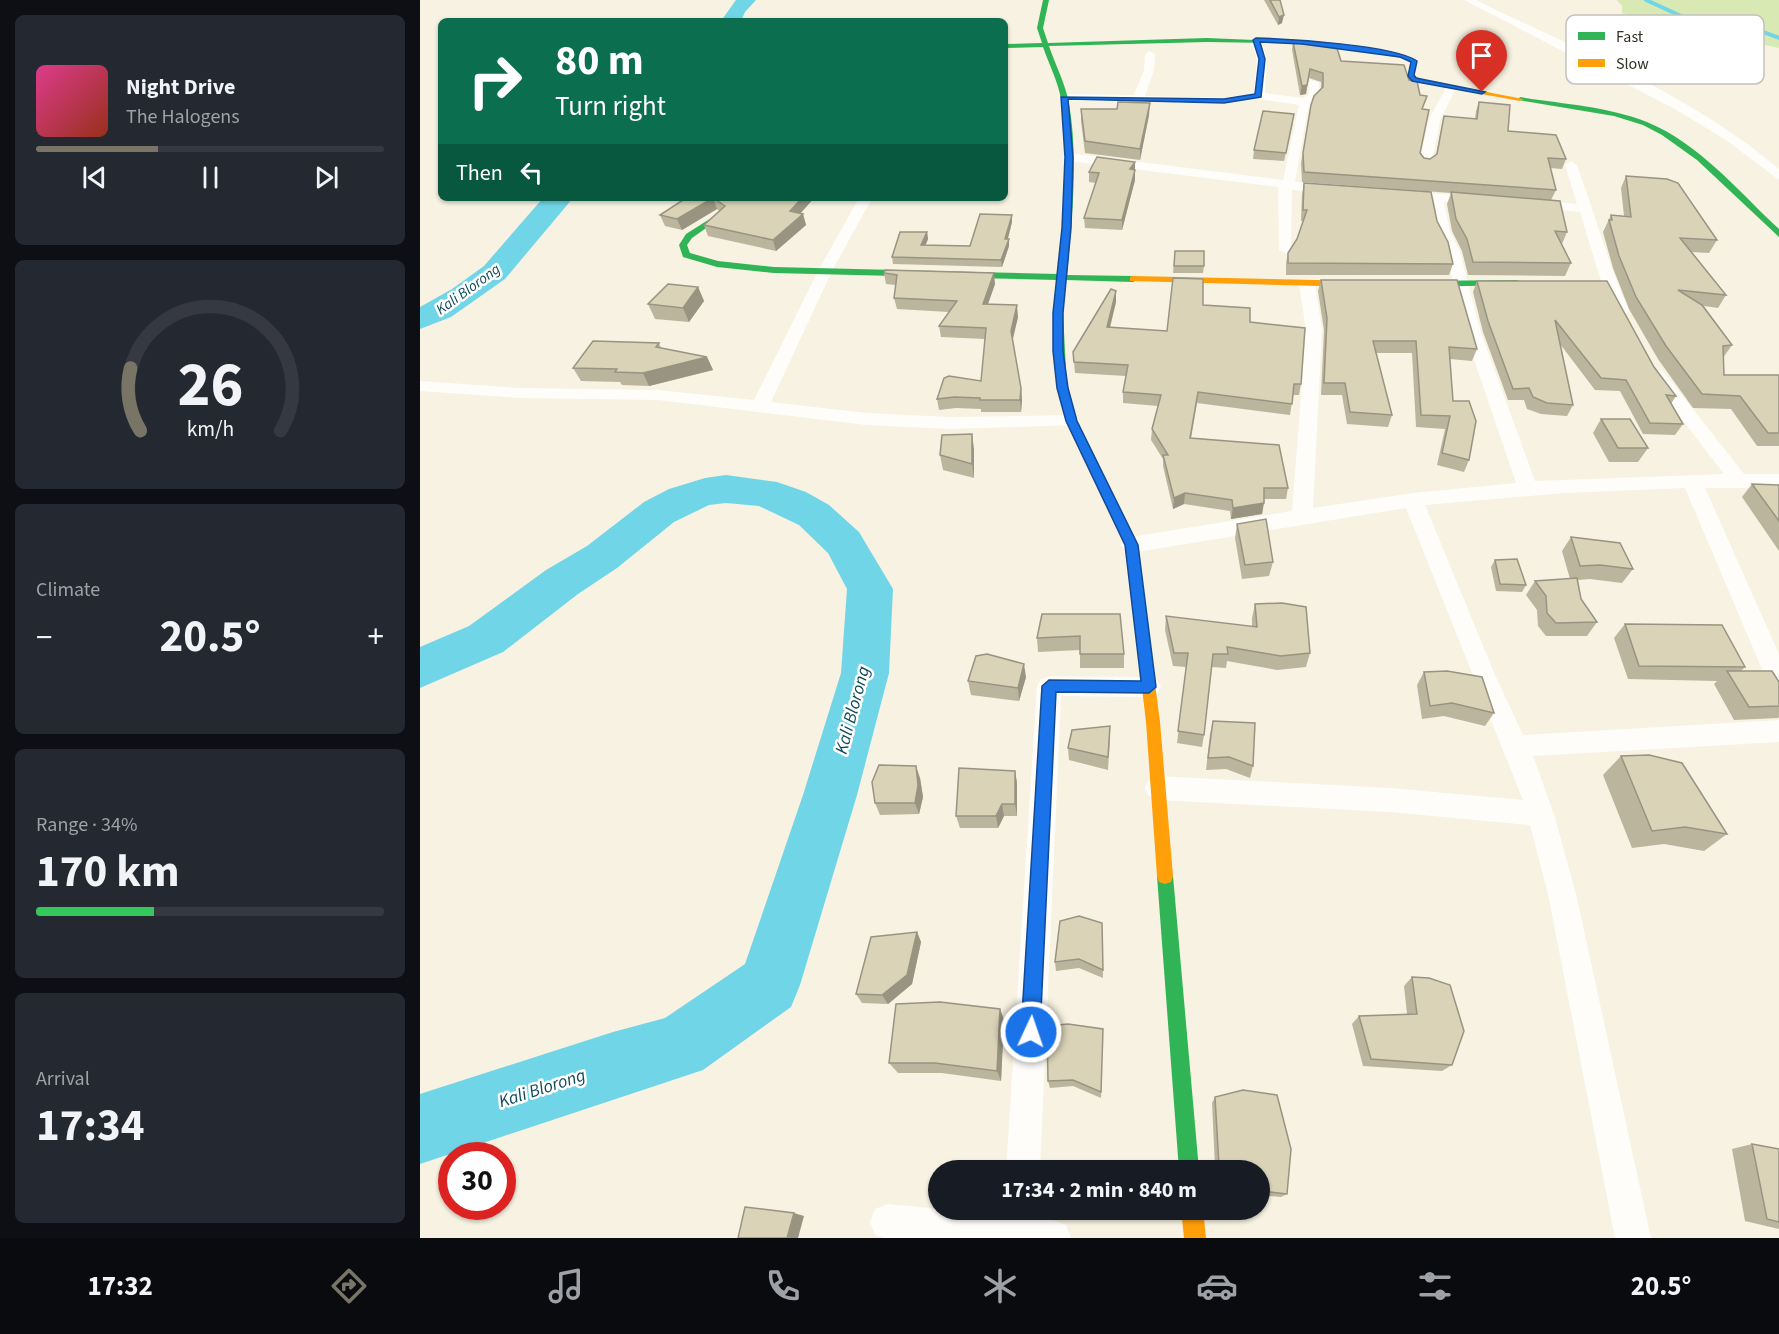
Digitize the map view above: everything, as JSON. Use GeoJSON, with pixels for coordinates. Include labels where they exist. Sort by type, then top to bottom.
{"type":"FeatureCollection","features":[{"type":"Feature","properties":{"kind":"street"},"geometry":{"type":"LineString","coordinates":[[1046,0],[1040,23],[1045,46],[1064,97],[1069,157],[1058,351],[1062,388],[1072,421],[1131,545],[1149,687],[1188,1160]]}},
{"type":"Feature","properties":{"kind":"street"},"geometry":{"type":"LineString","coordinates":[[1469,0],[1566,47]]}},
{"type":"Feature","properties":{"kind":"street"},"geometry":{"type":"LineString","coordinates":[[1256,40],[1262,59],[1259,96]]}},
{"type":"Feature","properties":{"kind":"street"},"geometry":{"type":"LineString","coordinates":[[1008,46],[1256,40],[1302,42],[1408,57],[1414,61],[1411,76],[1414,80],[1647,123],[1663,131],[1699,160],[1779,234]]}},
{"type":"Feature","properties":{"kind":"street"},"geometry":{"type":"LineString","coordinates":[[1139,98],[1149,70],[1150,54]]}},
{"type":"Feature","properties":{"kind":"street"},"geometry":{"type":"LineString","coordinates":[[1286,250],[1286,186],[1305,102],[1313,96],[1314,82]]}},
{"type":"Feature","properties":{"kind":"street"},"geometry":{"type":"LineString","coordinates":[[1638,84],[1727,134],[1779,176]]}},
{"type":"Feature","properties":{"kind":"street"},"geometry":{"type":"LineString","coordinates":[[1426,163],[1434,121],[1452,87]]}},
{"type":"Feature","properties":{"kind":"street"},"geometry":{"type":"LineString","coordinates":[[1064,97],[1224,101],[1259,96],[1305,102]]}},
{"type":"Feature","properties":{"kind":"street"},"geometry":{"type":"LineString","coordinates":[[1069,157],[1286,186],[1348,191]]}},
{"type":"Feature","properties":{"kind":"street"},"geometry":{"type":"LineString","coordinates":[[1571,165],[1587,209],[1602,284],[1628,323]]}},
{"type":"Feature","properties":{"kind":"street"},"geometry":{"type":"LineString","coordinates":[[1391,195],[1491,200]]}},
{"type":"Feature","properties":{"kind":"street"},"geometry":{"type":"LineString","coordinates":[[1436,198],[1444,236],[1455,260],[1473,333],[1528,489]]}},
{"type":"Feature","properties":{"kind":"street"},"geometry":{"type":"LineString","coordinates":[[760,406],[825,271],[863,201]]}},
{"type":"Feature","properties":{"kind":"street"},"geometry":{"type":"LineString","coordinates":[[1523,202],[1587,209]]}},
{"type":"Feature","properties":{"kind":"street"},"geometry":{"type":"LineString","coordinates":[[716,218],[686,240],[683,251],[686,255],[717,264],[753,268],[1376,285]]}},
{"type":"Feature","properties":{"kind":"street"},"geometry":{"type":"LineString","coordinates":[[1302,518],[1314,330],[1307,284]]}},
{"type":"Feature","properties":{"kind":"street"},"geometry":{"type":"LineString","coordinates":[[1397,285],[1528,284]]}},
{"type":"Feature","properties":{"kind":"street"},"geometry":{"type":"LineString","coordinates":[[1647,357],[1671,395],[1739,481]]}},
{"type":"Feature","properties":{"kind":"street"},"geometry":{"type":"LineString","coordinates":[[420,386],[519,393],[658,395],[866,419],[950,423],[1072,421]]}},
{"type":"Feature","properties":{"kind":"street"},"geometry":{"type":"LineString","coordinates":[[1131,545],[1413,500],[1528,489],[1779,481]]}},
{"type":"Feature","properties":{"kind":"street"},"geometry":{"type":"LineString","coordinates":[[1693,483],[1779,681]]}},
{"type":"Feature","properties":{"kind":"street"},"geometry":{"type":"LineString","coordinates":[[1413,500],[1541,814],[1562,894],[1632,1238]]}},
{"type":"Feature","properties":{"kind":"street"},"geometry":{"type":"LineString","coordinates":[[1024,1160],[1049,686],[1149,687]]}},
{"type":"Feature","properties":{"kind":"street"},"geometry":{"type":"LineString","coordinates":[[1515,746],[1602,744],[1694,735],[1779,731]]}},
{"type":"Feature","properties":{"kind":"street"},"geometry":{"type":"LineString","coordinates":[[1158,788],[1390,800],[1541,814]]}},
{"type":"Feature","properties":{"kind":"street"},"geometry":{"type":"LineString","coordinates":[[1193,1220],[1195,1238]]}},
{"type":"Feature","properties":{"kind":"street"},"geometry":{"type":"LineString","coordinates":[[888,1222],[1031,1227]]}},
{"type":"Feature","properties":{"kind":"green space"},"geometry":{"type":"Polygon","coordinates":[[[1617,0],[1779,0],[1779,48],[1764,45],[1764,15],[1629,15],[1622,13],[1622,6],[1617,0]]]}},
{"type":"Feature","properties":{"kind":"building"},"geometry":{"type":"Polygon","coordinates":[[[1270,0],[1280,0],[1284,15],[1279,17],[1270,0]]]}},
{"type":"Feature","properties":{"kind":"building"},"geometry":{"type":"Polygon","coordinates":[[[1293,42],[1336,45],[1341,61],[1404,65],[1409,80],[1417,81],[1420,95],[1427,96],[1422,109],[1429,110],[1420,153],[1424,158],[1430,159],[1437,154],[1444,116],[1477,119],[1479,102],[1510,105],[1508,131],[1556,135],[1566,159],[1548,158],[1556,190],[1304,172],[1303,153],[1311,105],[1314,96],[1323,87],[1323,73],[1310,69],[1307,85],[1302,86],[1293,42]]]}},
{"type":"Feature","properties":{"kind":"building"},"geometry":{"type":"Polygon","coordinates":[[[1118,102],[1150,103],[1140,149],[1085,141],[1081,109],[1117,109],[1118,102]]]}},
{"type":"Feature","properties":{"kind":"building"},"geometry":{"type":"Polygon","coordinates":[[[1263,111],[1294,114],[1286,153],[1254,150],[1263,111]]]}},
{"type":"Feature","properties":{"kind":"building"},"geometry":{"type":"Polygon","coordinates":[[[1097,157],[1135,162],[1130,169],[1135,170],[1122,220],[1084,218],[1099,173],[1089,172],[1097,157]]]}},
{"type":"Feature","properties":{"kind":"building"},"geometry":{"type":"Polygon","coordinates":[[[1626,176],[1667,179],[1678,183],[1717,240],[1680,238],[1726,295],[1678,290],[1702,305],[1732,345],[1723,346],[1724,375],[1779,375],[1779,433],[1768,433],[1740,396],[1702,394],[1666,346],[1636,297],[1619,256],[1609,220],[1612,220],[1611,215],[1631,217],[1626,176]]]}},
{"type":"Feature","properties":{"kind":"building"},"geometry":{"type":"Polygon","coordinates":[[[1304,183],[1431,192],[1437,221],[1448,242],[1453,264],[1288,263],[1288,253],[1297,239],[1307,210],[1303,210],[1304,183]]]}},
{"type":"Feature","properties":{"kind":"building"},"geometry":{"type":"Polygon","coordinates":[[[1451,192],[1560,201],[1567,232],[1555,231],[1571,263],[1473,262],[1467,239],[1456,219],[1451,192]]]}},
{"type":"Feature","properties":{"kind":"building"},"geometry":{"type":"Polygon","coordinates":[[[681,201],[708,201],[677,219],[660,215],[681,201]]]}},
{"type":"Feature","properties":{"kind":"building"},"geometry":{"type":"Polygon","coordinates":[[[718,201],[799,201],[790,211],[803,214],[773,240],[704,225],[725,206],[718,201]]]}},
{"type":"Feature","properties":{"kind":"building"},"geometry":{"type":"Polygon","coordinates":[[[980,214],[1012,215],[1005,239],[1009,239],[1001,260],[892,257],[900,232],[927,232],[921,245],[970,246],[980,214]]]}},
{"type":"Feature","properties":{"kind":"building"},"geometry":{"type":"Polygon","coordinates":[[[1175,251],[1204,251],[1204,266],[1174,266],[1175,251]]]}},
{"type":"Feature","properties":{"kind":"building"},"geometry":{"type":"Polygon","coordinates":[[[885,270],[994,273],[983,304],[1017,305],[1011,331],[1021,388],[1020,400],[980,400],[980,398],[954,397],[937,399],[944,378],[949,376],[981,381],[986,328],[939,326],[957,301],[894,298],[897,275],[884,273],[885,270]]]}},
{"type":"Feature","properties":{"kind":"building"},"geometry":{"type":"Polygon","coordinates":[[[1173,278],[1203,279],[1203,305],[1250,308],[1250,322],[1305,328],[1301,384],[1294,384],[1292,404],[1198,392],[1190,438],[1279,445],[1288,488],[1264,488],[1264,503],[1233,508],[1232,500],[1185,493],[1174,498],[1163,455],[1168,455],[1152,429],[1161,395],[1123,392],[1128,365],[1074,362],[1073,352],[1111,289],[1116,291],[1107,327],[1167,331],[1173,278]]]}},
{"type":"Feature","properties":{"kind":"building"},"geometry":{"type":"Polygon","coordinates":[[[1321,280],[1457,280],[1477,349],[1449,347],[1453,401],[1469,401],[1476,421],[1469,460],[1442,453],[1450,416],[1421,415],[1416,341],[1373,341],[1392,415],[1350,412],[1345,383],[1324,383],[1327,318],[1321,280]]]}},
{"type":"Feature","properties":{"kind":"building"},"geometry":{"type":"Polygon","coordinates":[[[1477,281],[1607,281],[1654,367],[1676,396],[1666,395],[1683,424],[1650,423],[1626,380],[1601,378],[1555,320],[1573,405],[1547,403],[1533,397],[1529,388],[1513,389],[1488,321],[1477,281]]]}},
{"type":"Feature","properties":{"kind":"building"},"geometry":{"type":"Polygon","coordinates":[[[668,284],[698,287],[683,308],[648,304],[668,284]]]}},
{"type":"Feature","properties":{"kind":"building"},"geometry":{"type":"Polygon","coordinates":[[[593,341],[659,343],[656,347],[707,357],[643,373],[615,372],[617,369],[573,368],[593,341]]]}},
{"type":"Feature","properties":{"kind":"building"},"geometry":{"type":"Polygon","coordinates":[[[1601,419],[1630,419],[1648,448],[1618,448],[1601,419]]]}},
{"type":"Feature","properties":{"kind":"building"},"geometry":{"type":"Polygon","coordinates":[[[972,434],[972,464],[940,455],[942,435],[972,434]]]}},
{"type":"Feature","properties":{"kind":"building"},"geometry":{"type":"Polygon","coordinates":[[[1752,484],[1779,485],[1779,521],[1752,484]]]}},
{"type":"Feature","properties":{"kind":"building"},"geometry":{"type":"Polygon","coordinates":[[[1266,519],[1273,562],[1245,565],[1237,524],[1266,519]]]}},
{"type":"Feature","properties":{"kind":"building"},"geometry":{"type":"Polygon","coordinates":[[[1571,537],[1620,543],[1633,569],[1600,565],[1580,566],[1571,537]]]}},
{"type":"Feature","properties":{"kind":"building"},"geometry":{"type":"Polygon","coordinates":[[[1517,559],[1526,585],[1500,584],[1495,560],[1517,559]]]}},
{"type":"Feature","properties":{"kind":"building"},"geometry":{"type":"Polygon","coordinates":[[[1577,578],[1581,599],[1597,622],[1556,623],[1547,613],[1546,596],[1535,581],[1577,578]]]}},
{"type":"Feature","properties":{"kind":"building"},"geometry":{"type":"Polygon","coordinates":[[[1282,603],[1306,607],[1310,653],[1281,656],[1227,647],[1228,654],[1213,654],[1204,735],[1178,731],[1188,653],[1174,653],[1166,616],[1257,627],[1255,604],[1282,603]]]}},
{"type":"Feature","properties":{"kind":"building"},"geometry":{"type":"Polygon","coordinates":[[[1042,614],[1120,614],[1124,654],[1080,654],[1080,636],[1037,638],[1042,614]]]}},
{"type":"Feature","properties":{"kind":"building"},"geometry":{"type":"Polygon","coordinates":[[[1625,624],[1722,625],[1745,667],[1639,666],[1625,624]]]}},
{"type":"Feature","properties":{"kind":"building"},"geometry":{"type":"Polygon","coordinates":[[[987,654],[1024,664],[1018,688],[968,681],[976,656],[987,654]]]}},
{"type":"Feature","properties":{"kind":"building"},"geometry":{"type":"Polygon","coordinates":[[[1447,671],[1482,677],[1494,713],[1452,703],[1430,706],[1424,672],[1447,671]]]}},
{"type":"Feature","properties":{"kind":"building"},"geometry":{"type":"Polygon","coordinates":[[[1727,671],[1772,671],[1779,682],[1779,706],[1749,707],[1727,671]]]}},
{"type":"Feature","properties":{"kind":"building"},"geometry":{"type":"Polygon","coordinates":[[[1213,721],[1255,723],[1253,766],[1229,757],[1208,758],[1213,721]]]}},
{"type":"Feature","properties":{"kind":"building"},"geometry":{"type":"Polygon","coordinates":[[[1110,726],[1108,757],[1068,748],[1072,730],[1110,726]]]}},
{"type":"Feature","properties":{"kind":"building"},"geometry":{"type":"Polygon","coordinates":[[[1649,755],[1682,763],[1727,834],[1685,827],[1652,831],[1621,756],[1649,755]]]}},
{"type":"Feature","properties":{"kind":"building"},"geometry":{"type":"Polygon","coordinates":[[[879,765],[916,766],[918,785],[915,803],[875,803],[872,782],[879,765]]]}},
{"type":"Feature","properties":{"kind":"building"},"geometry":{"type":"Polygon","coordinates":[[[959,768],[1015,771],[1015,804],[1002,804],[996,816],[956,816],[959,768]]]}},
{"type":"Feature","properties":{"kind":"building"},"geometry":{"type":"Polygon","coordinates":[[[1079,916],[1102,923],[1103,970],[1079,959],[1055,962],[1060,921],[1079,916]]]}},
{"type":"Feature","properties":{"kind":"building"},"geometry":{"type":"Polygon","coordinates":[[[917,932],[907,975],[882,995],[856,994],[871,937],[917,932]]]}},
{"type":"Feature","properties":{"kind":"building"},"geometry":{"type":"Polygon","coordinates":[[[1412,977],[1429,978],[1450,985],[1464,1031],[1452,1065],[1371,1059],[1359,1016],[1417,1014],[1412,977]]]}},
{"type":"Feature","properties":{"kind":"building"},"geometry":{"type":"Polygon","coordinates":[[[940,1002],[1000,1009],[997,1071],[935,1063],[889,1063],[896,1004],[940,1002]]]}},
{"type":"Feature","properties":{"kind":"building"},"geometry":{"type":"Polygon","coordinates":[[[1068,1024],[1103,1029],[1101,1092],[1073,1080],[1048,1081],[1047,1026],[1068,1024]]]}},
{"type":"Feature","properties":{"kind":"building"},"geometry":{"type":"Polygon","coordinates":[[[1243,1090],[1277,1095],[1291,1149],[1287,1194],[1270,1192],[1270,1160],[1219,1160],[1215,1097],[1243,1090]]]}},
{"type":"Feature","properties":{"kind":"building"},"geometry":{"type":"Polygon","coordinates":[[[1752,1144],[1779,1149],[1779,1222],[1767,1219],[1752,1144]]]}},
{"type":"Feature","properties":{"kind":"building"},"geometry":{"type":"Polygon","coordinates":[[[745,1207],[794,1213],[787,1238],[738,1238],[745,1207]]]}},
{"type":"Feature","properties":{"kind":"waterway","name":"Kali Blorong"},"geometry":{"type":"LineString","coordinates":[[732,18],[736,10],[747,0]]}},
{"type":"Feature","properties":{"kind":"waterway"},"geometry":{"type":"LineString","coordinates":[[1646,0],[1679,15]]}},
{"type":"Feature","properties":{"kind":"waterway"},"geometry":{"type":"LineString","coordinates":[[1764,32],[1779,38]]}},
{"type":"Feature","properties":{"kind":"waterway","name":"Kali Blorong"},"geometry":{"type":"LineString","coordinates":[[420,319],[451,304],[494,273],[556,201]]}},
{"type":"Feature","properties":{"kind":"waterway","name":"Kali Blorong"},"geometry":{"type":"LineString","coordinates":[[420,668],[486,639],[562,582],[602,557],[659,512],[684,499],[705,492],[726,489],[763,492],[791,502],[814,515],[844,543],[870,589],[865,673],[830,795],[769,985],[680,1047],[613,1065],[420,1129]]}},
{"type":"Feature","properties":{"kind":"traffic: fast"},"geometry":{"type":"LineString","coordinates":[[1046,0],[1040,28],[1064,97],[1069,130],[1067,228],[1058,313],[1062,388],[1072,421],[1114,509]]}},
{"type":"Feature","properties":{"kind":"traffic: fast"},"geometry":{"type":"LineString","coordinates":[[1008,46],[1207,40],[1275,41]]}},
{"type":"Feature","properties":{"kind":"traffic: fast"},"geometry":{"type":"LineString","coordinates":[[1520,99],[1615,114],[1664,133],[1700,158],[1779,234]]}},
{"type":"Feature","properties":{"kind":"traffic: fast"},"geometry":{"type":"LineString","coordinates":[[716,217],[689,236],[683,245],[686,255],[717,264],[774,270],[1133,279]]}},
{"type":"Feature","properties":{"kind":"traffic: fast"},"geometry":{"type":"LineString","coordinates":[[1414,284],[1517,283]]}},
{"type":"Feature","properties":{"kind":"traffic: fast"},"geometry":{"type":"LineString","coordinates":[[1165,876],[1188,1160]]}},
{"type":"Feature","properties":{"kind":"traffic: slow"},"geometry":{"type":"LineString","coordinates":[[1275,41],[1358,48],[1408,57],[1414,61],[1411,76],[1418,81],[1520,99]]}},
{"type":"Feature","properties":{"kind":"traffic: slow"},"geometry":{"type":"LineString","coordinates":[[1133,279],[1361,284]]}},
{"type":"Feature","properties":{"kind":"traffic: slow"},"geometry":{"type":"LineString","coordinates":[[1114,509],[1131,545],[1153,722],[1165,876]]}},
{"type":"Feature","properties":{"kind":"traffic: slow"},"geometry":{"type":"LineString","coordinates":[[1193,1220],[1195,1238]]}},
{"type":"Feature","properties":{"kind":"route"},"geometry":{"type":"LineString","coordinates":[[1031,1032],[1049,686],[1149,687],[1140,597],[1131,545],[1105,485],[1072,421],[1062,388],[1058,351],[1058,313],[1066,228],[1069,157],[1069,130],[1064,97],[1224,101],[1259,96],[1262,59],[1256,40],[1302,42],[1412,58],[1414,63],[1411,76],[1414,80],[1482,92]]}}]}
